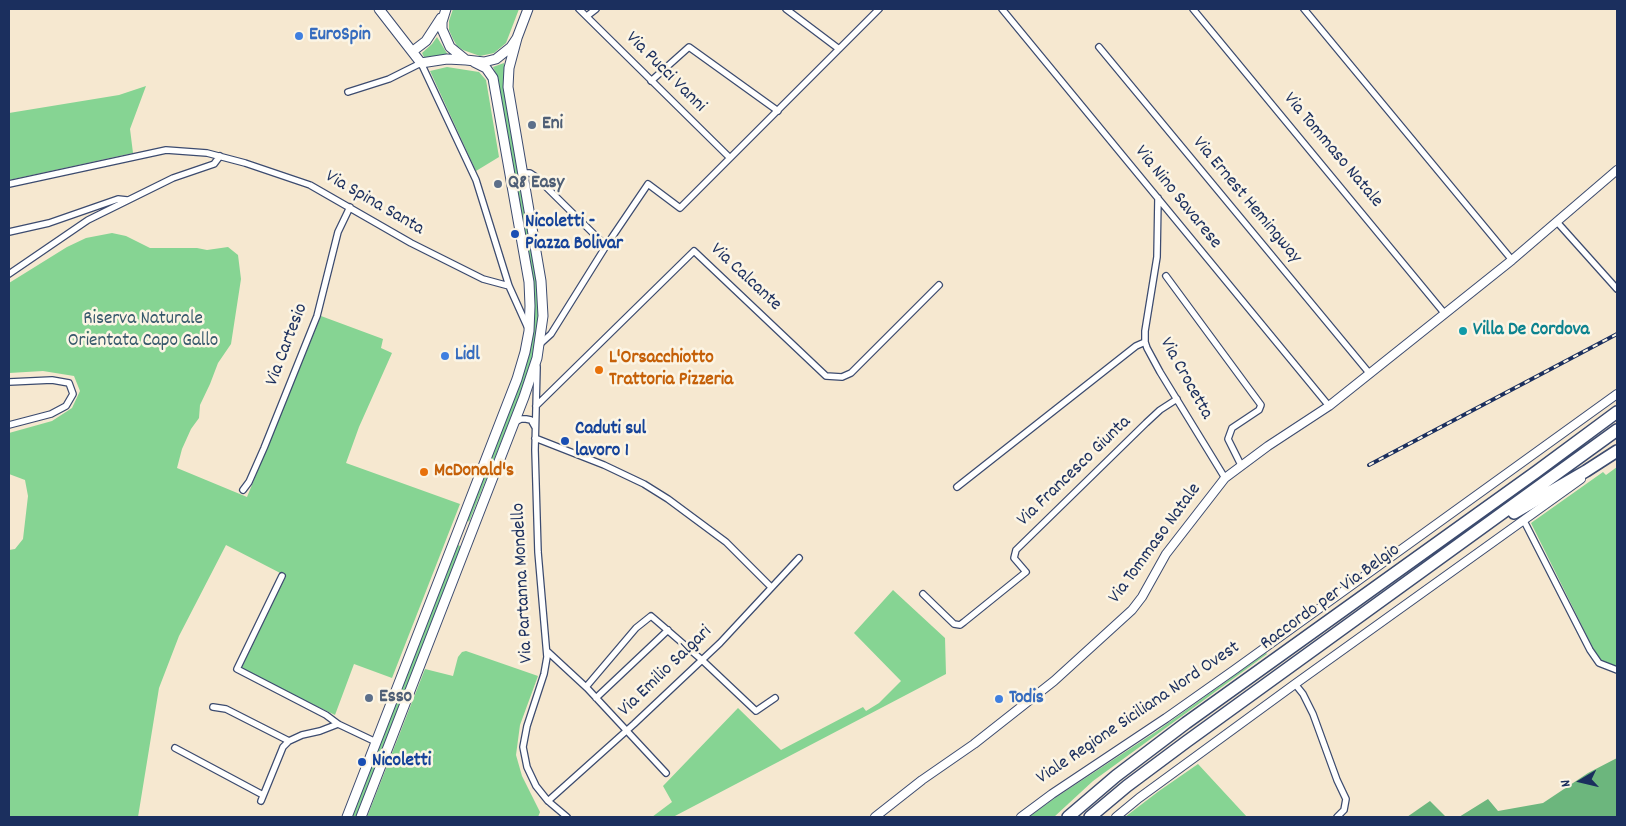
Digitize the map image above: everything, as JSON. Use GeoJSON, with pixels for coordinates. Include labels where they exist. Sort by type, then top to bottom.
{"type":"FeatureCollection","features":[{"type":"Feature","properties":{"kind":"highway","name":"Raccordo per Via Belgio"},"geometry":{"type":"LineString","coordinates":[[1068,817],[1100,789],[1170,735],[1617,412]]}},
{"type":"Feature","properties":{"kind":"highway","name":"Raccordo per Via Belgio"},"geometry":{"type":"LineString","coordinates":[[1090,817],[1127,786],[1617,430]]}},
{"type":"Feature","properties":{"kind":"highway"},"geometry":{"type":"LineString","coordinates":[[1313,651],[1378,609],[1515,512],[1617,451]]}},
{"type":"Feature","properties":{"kind":"main road"},"geometry":{"type":"LineString","coordinates":[[379,9],[422,63],[447,60],[484,62],[496,59],[511,47],[517,38]]}},
{"type":"Feature","properties":{"kind":"main road"},"geometry":{"type":"LineString","coordinates":[[361,817],[529,386],[540,344],[543,316],[542,281],[508,87],[509,68],[517,38],[528,9]]}},
{"type":"Feature","properties":{"kind":"main road"},"geometry":{"type":"LineString","coordinates":[[413,51],[430,36],[445,11]]}},
{"type":"Feature","properties":{"kind":"main road"},"geometry":{"type":"LineString","coordinates":[[347,817],[522,366],[529,331],[529,282],[493,78],[486,68],[455,52],[446,42],[442,29],[445,11]]}},
{"type":"Feature","properties":{"kind":"main road"},"geometry":{"type":"LineString","coordinates":[[465,514],[465,525],[470,527],[476,524]]}},
{"type":"Feature","properties":{"kind":"main road"},"geometry":{"type":"LineString","coordinates":[[450,552],[457,542],[460,542],[463,543],[464,548],[462,556]]}},
{"type":"Feature","properties":{"kind":"street","name":"Via Pucci Vanni"},"geometry":{"type":"LineString","coordinates":[[579,9],[730,158]]}},
{"type":"Feature","properties":{"kind":"street"},"geometry":{"type":"LineString","coordinates":[[587,16],[596,9]]}},
{"type":"Feature","properties":{"kind":"street"},"geometry":{"type":"LineString","coordinates":[[786,9],[839,49]]}},
{"type":"Feature","properties":{"kind":"street"},"geometry":{"type":"LineString","coordinates":[[540,344],[551,334],[562,318],[606,246],[648,184],[680,208],[879,9]]}},
{"type":"Feature","properties":{"kind":"street","name":"Via Nino Savarese"},"geometry":{"type":"LineString","coordinates":[[1002,9],[1329,406]]}},
{"type":"Feature","properties":{"kind":"street","name":"Via Tommaso Natale"},"geometry":{"type":"LineString","coordinates":[[1193,9],[1445,314]]}},
{"type":"Feature","properties":{"kind":"street"},"geometry":{"type":"LineString","coordinates":[[1304,9],[1512,260]]}},
{"type":"Feature","properties":{"kind":"street"},"geometry":{"type":"LineString","coordinates":[[651,80],[689,47],[778,111]]}},
{"type":"Feature","properties":{"kind":"street","name":"Via Ernest Hemingway"},"geometry":{"type":"LineString","coordinates":[[1099,47],[1370,374]]}},
{"type":"Feature","properties":{"kind":"street"},"geometry":{"type":"LineString","coordinates":[[348,92],[389,79],[422,63],[476,180],[509,286],[529,331]]}},
{"type":"Feature","properties":{"kind":"street","name":"Via Spina Santa"},"geometry":{"type":"LineString","coordinates":[[9,184],[166,150],[192,151],[220,156],[310,185],[411,243],[483,279],[509,286]]}},
{"type":"Feature","properties":{"kind":"street"},"geometry":{"type":"LineString","coordinates":[[9,274],[88,220],[173,178],[214,164],[220,156]]}},
{"type":"Feature","properties":{"kind":"street","name":"Via Tommaso Natale"},"geometry":{"type":"LineString","coordinates":[[875,817],[922,780],[974,744],[1054,681],[1132,610],[1142,598],[1166,554],[1224,478],[1241,464],[1329,406],[1370,374],[1512,260],[1617,170]]}},
{"type":"Feature","properties":{"kind":"street"},"geometry":{"type":"LineString","coordinates":[[523,173],[530,173],[536,177],[606,246]]}},
{"type":"Feature","properties":{"kind":"street","name":"Via Crocetta"},"geometry":{"type":"LineString","coordinates":[[1158,198],[1157,258],[1145,331],[1145,342],[1224,478]]}},
{"type":"Feature","properties":{"kind":"street"},"geometry":{"type":"LineString","coordinates":[[9,232],[49,223],[118,199],[127,200]]}},
{"type":"Feature","properties":{"kind":"street","name":"Via Cartesio"},"geometry":{"type":"LineString","coordinates":[[243,490],[250,482],[317,316],[338,232],[350,207]]}},
{"type":"Feature","properties":{"kind":"street"},"geometry":{"type":"LineString","coordinates":[[1558,222],[1617,290]]}},
{"type":"Feature","properties":{"kind":"street","name":"Via Calcante"},"geometry":{"type":"LineString","coordinates":[[536,406],[694,251],[826,376],[842,377],[851,373],[939,285]]}},
{"type":"Feature","properties":{"kind":"street","name":"Via Crocetta"},"geometry":{"type":"LineString","coordinates":[[1166,276],[1260,405],[1260,410],[1232,428],[1228,439],[1241,464]]}},
{"type":"Feature","properties":{"kind":"street"},"geometry":{"type":"LineString","coordinates":[[957,487],[1136,346],[1145,342]]}},
{"type":"Feature","properties":{"kind":"street","name":"Via Partanna Mondello"},"geometry":{"type":"LineString","coordinates":[[537,358],[535,438],[538,552],[547,651],[544,674],[527,726],[524,757],[531,777],[542,795],[567,817]]}},
{"type":"Feature","properties":{"kind":"street"},"geometry":{"type":"LineString","coordinates":[[9,382],[52,380],[69,383],[73,394],[66,406],[51,414],[9,426]]}},
{"type":"Feature","properties":{"kind":"street","name":"Viale Regione Siciliana Nord Ovest"},"geometry":{"type":"LineString","coordinates":[[1021,817],[1052,794],[1166,718],[1617,394]]}},
{"type":"Feature","properties":{"kind":"street","name":"Via Francesco Giunta"},"geometry":{"type":"LineString","coordinates":[[924,594],[954,624],[960,625],[1026,572],[1014,558],[1016,550],[1146,423],[1160,410],[1177,400]]}},
{"type":"Feature","properties":{"kind":"street"},"geometry":{"type":"LineString","coordinates":[[514,423],[520,419],[526,419],[531,420],[535,427]]}},
{"type":"Feature","properties":{"kind":"street"},"geometry":{"type":"LineString","coordinates":[[535,438],[617,471],[644,484],[668,499],[726,542],[771,587]]}},
{"type":"Feature","properties":{"kind":"street"},"geometry":{"type":"LineString","coordinates":[[1116,817],[1139,798],[1295,684],[1524,521],[1617,451]]}},
{"type":"Feature","properties":{"kind":"street"},"geometry":{"type":"LineString","coordinates":[[1524,521],[1590,650],[1599,664],[1617,670]]}},
{"type":"Feature","properties":{"kind":"street","name":"Via Emilio Salgari"},"geometry":{"type":"LineString","coordinates":[[548,801],[720,643],[799,558]]}},
{"type":"Feature","properties":{"kind":"street"},"geometry":{"type":"LineString","coordinates":[[282,576],[237,669],[326,715],[338,724],[376,742]]}},
{"type":"Feature","properties":{"kind":"street"},"geometry":{"type":"LineString","coordinates":[[586,686],[636,628],[651,616],[702,660],[756,711],[775,698]]}},
{"type":"Feature","properties":{"kind":"street"},"geometry":{"type":"LineString","coordinates":[[596,698],[668,630]]}},
{"type":"Feature","properties":{"kind":"street"},"geometry":{"type":"LineString","coordinates":[[547,651],[586,686],[666,773]]}},
{"type":"Feature","properties":{"kind":"street"},"geometry":{"type":"LineString","coordinates":[[1295,684],[1303,694],[1315,718],[1337,780],[1346,799],[1344,810],[1338,817]]}},
{"type":"Feature","properties":{"kind":"street"},"geometry":{"type":"LineString","coordinates":[[213,706],[226,709],[289,741]]}},
{"type":"Feature","properties":{"kind":"street"},"geometry":{"type":"LineString","coordinates":[[175,748],[262,798],[283,747],[289,741],[302,735],[320,732],[338,724]]}},
{"type":"Feature","properties":{"kind":"green space"},"geometry":{"type":"Polygon","coordinates":[[[453,9],[519,9],[506,43],[494,53],[480,56],[457,46],[449,30],[449,21],[453,9]]]}},
{"type":"Feature","properties":{"kind":"green space"},"geometry":{"type":"Polygon","coordinates":[[[437,37],[448,55],[425,59],[422,53],[437,37]]]}},
{"type":"Feature","properties":{"kind":"green space"},"geometry":{"type":"Polygon","coordinates":[[[504,63],[504,88],[537,280],[539,307],[532,362],[469,522],[467,519],[523,376],[533,330],[535,294],[532,274],[497,76],[493,67],[504,63]]]}},
{"type":"Feature","properties":{"kind":"green space"},"geometry":{"type":"Polygon","coordinates":[[[447,67],[479,72],[486,80],[499,157],[476,171],[430,71],[447,67]]]}},
{"type":"Feature","properties":{"kind":"green space"},"geometry":{"type":"Polygon","coordinates":[[[146,86],[130,129],[133,153],[9,180],[9,113],[119,95],[146,86]]]}},
{"type":"Feature","properties":{"kind":"green space","name":"Riserva Naturale Orientata Capo Gallo"},"geometry":{"type":"Polygon","coordinates":[[[112,233],[126,236],[150,248],[197,248],[207,250],[228,247],[238,255],[241,279],[231,344],[218,363],[200,405],[199,418],[191,429],[182,449],[177,468],[247,497],[321,316],[383,339],[381,348],[392,353],[359,427],[346,463],[460,504],[392,678],[354,664],[335,715],[241,669],[286,576],[226,545],[179,636],[159,688],[138,817],[9,817],[9,550],[15,549],[23,539],[28,496],[25,480],[9,474],[9,433],[52,421],[72,408],[80,391],[74,376],[43,371],[9,373],[9,283],[67,247],[86,238],[112,233]]]}},
{"type":"Feature","properties":{"kind":"green space"},"geometry":{"type":"Polygon","coordinates":[[[1617,467],[1617,667],[1602,661],[1594,650],[1531,523],[1603,472],[1606,475],[1617,467]]]}},
{"type":"Feature","properties":{"kind":"green space"},"geometry":{"type":"Polygon","coordinates":[[[458,545],[460,549],[356,817],[351,817],[458,545]]]}},
{"type":"Feature","properties":{"kind":"green space"},"geometry":{"type":"Polygon","coordinates":[[[893,590],[945,638],[946,674],[673,817],[652,817],[672,802],[663,786],[738,708],[781,750],[863,707],[866,711],[879,703],[901,681],[854,633],[893,590]]]}},
{"type":"Feature","properties":{"kind":"green space"},"geometry":{"type":"Polygon","coordinates":[[[466,651],[538,676],[520,725],[516,755],[522,776],[540,812],[538,817],[367,817],[425,669],[453,676],[458,657],[462,652],[466,651]]]}},
{"type":"Feature","properties":{"kind":"green space"},"geometry":{"type":"Polygon","coordinates":[[[1266,653],[1093,781],[1054,817],[1029,817],[1157,731],[1266,653]]]}},
{"type":"Feature","properties":{"kind":"green space"},"geometry":{"type":"Polygon","coordinates":[[[1617,758],[1617,817],[1459,817],[1488,799],[1498,811],[1543,803],[1588,773],[1617,758]]]}},
{"type":"Feature","properties":{"kind":"green space"},"geometry":{"type":"Polygon","coordinates":[[[1198,764],[1247,817],[1125,817],[1159,791],[1198,764]]]}},
{"type":"Feature","properties":{"kind":"green space"},"geometry":{"type":"Polygon","coordinates":[[[1430,801],[1446,817],[1407,817],[1430,801]]]}},
{"type":"Feature","properties":{"kind":"railway"},"geometry":{"type":"LineString","coordinates":[[1369,465],[1617,334]]}},
{"type":"Feature","properties":{"kind":"place","name":"EuroSpin"},"geometry":{"type":"Point","coordinates":[299,36]}},
{"type":"Feature","properties":{"kind":"place","name":"Eni"},"geometry":{"type":"Point","coordinates":[532,125]}},
{"type":"Feature","properties":{"kind":"place","name":"Q8 Easy"},"geometry":{"type":"Point","coordinates":[498,184]}},
{"type":"Feature","properties":{"kind":"place","name":"Nicoletti - Piazza Bolivar"},"geometry":{"type":"Point","coordinates":[515,234]}},
{"type":"Feature","properties":{"kind":"place","name":"Villa De Cordova"},"geometry":{"type":"Point","coordinates":[1463,331]}},
{"type":"Feature","properties":{"kind":"place","name":"Lidl"},"geometry":{"type":"Point","coordinates":[445,356]}},
{"type":"Feature","properties":{"kind":"place","name":"L'Orsacchiotto Trattoria Pizzeria"},"geometry":{"type":"Point","coordinates":[599,370]}},
{"type":"Feature","properties":{"kind":"place","name":"Caduti sul lavoro 1"},"geometry":{"type":"Point","coordinates":[565,441]}},
{"type":"Feature","properties":{"kind":"place","name":"McDonald's"},"geometry":{"type":"Point","coordinates":[424,472]}},
{"type":"Feature","properties":{"kind":"place","name":"Esso"},"geometry":{"type":"Point","coordinates":[369,698]}},
{"type":"Feature","properties":{"kind":"place","name":"Todis"},"geometry":{"type":"Point","coordinates":[999,699]}},
{"type":"Feature","properties":{"kind":"place","name":"Nicoletti"},"geometry":{"type":"Point","coordinates":[362,762]}}]}
